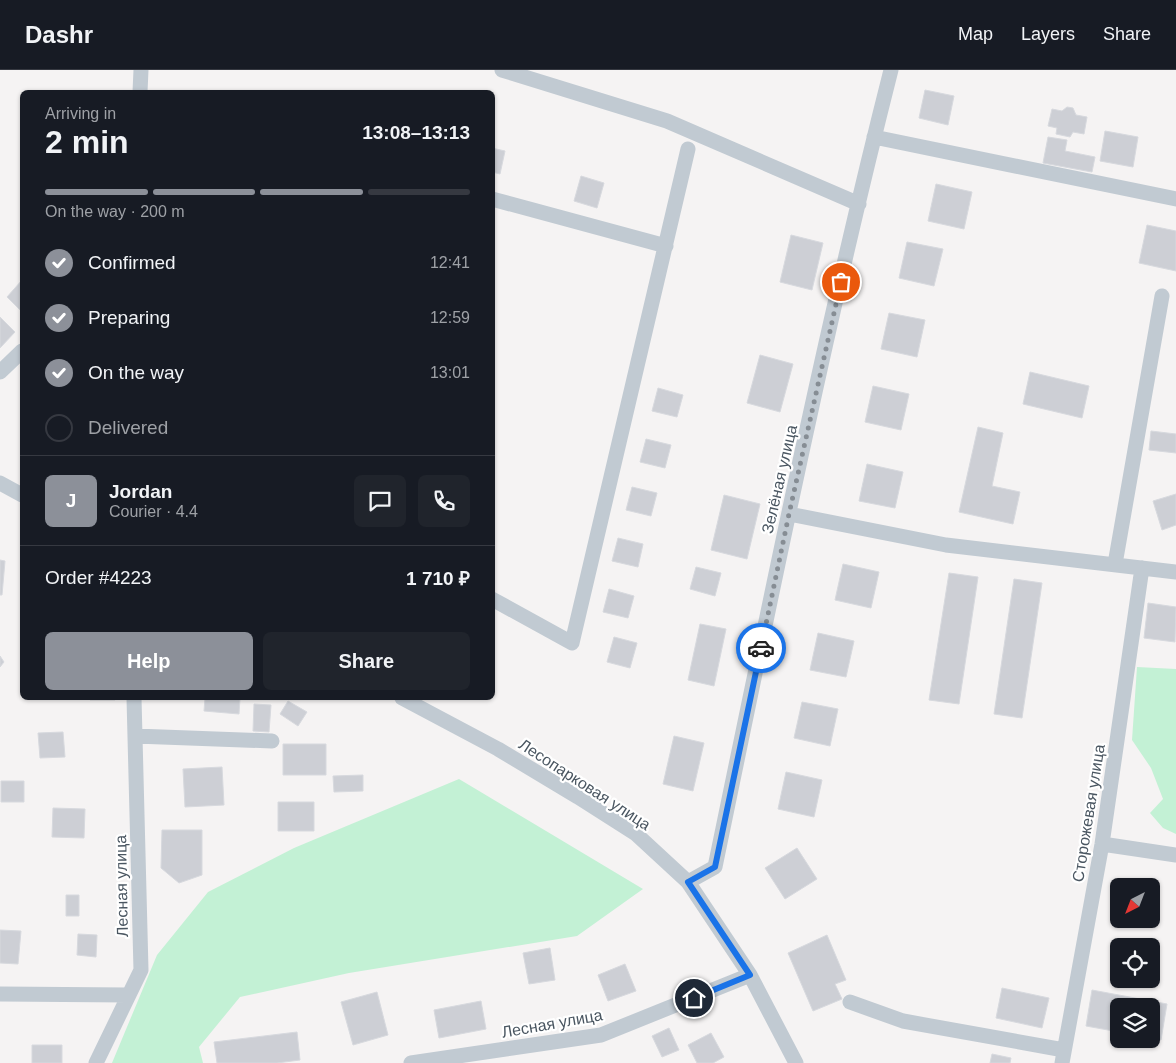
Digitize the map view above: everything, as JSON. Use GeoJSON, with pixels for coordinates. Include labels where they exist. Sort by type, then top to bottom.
{"type":"FeatureCollection","features":[{"type":"Feature","properties":{"kind":"street"},"geometry":{"type":"LineString","coordinates":[[140,90],[141,70]]}},
{"type":"Feature","properties":{"kind":"street"},"geometry":{"type":"LineString","coordinates":[[502,70],[668,121],[859,204]]}},
{"type":"Feature","properties":{"kind":"street","name":"Зелёная улица"},"geometry":{"type":"LineString","coordinates":[[688,882],[715,867],[789,514],[874,137],[892,70]]}},
{"type":"Feature","properties":{"kind":"street"},"geometry":{"type":"LineString","coordinates":[[874,137],[1176,200]]}},
{"type":"Feature","properties":{"kind":"street"},"geometry":{"type":"LineString","coordinates":[[495,601],[572,644],[688,149]]}},
{"type":"Feature","properties":{"kind":"street"},"geometry":{"type":"LineString","coordinates":[[495,200],[666,246]]}},
{"type":"Feature","properties":{"kind":"street"},"geometry":{"type":"LineString","coordinates":[[1115,564],[1162,296]]}},
{"type":"Feature","properties":{"kind":"street"},"geometry":{"type":"LineString","coordinates":[[0,372],[20,353]]}},
{"type":"Feature","properties":{"kind":"street"},"geometry":{"type":"LineString","coordinates":[[0,483],[20,494]]}},
{"type":"Feature","properties":{"kind":"street"},"geometry":{"type":"LineString","coordinates":[[789,514],[946,545],[1176,572]]}},
{"type":"Feature","properties":{"kind":"street","name":"Сторожевая улица"},"geometry":{"type":"LineString","coordinates":[[1063,1056],[1102,844],[1142,568]]}},
{"type":"Feature","properties":{"kind":"street","name":"Лесная улица"},"geometry":{"type":"LineString","coordinates":[[96,1063],[141,970],[134,700]]}},
{"type":"Feature","properties":{"kind":"street","name":"Лесопарковая улица"},"geometry":{"type":"LineString","coordinates":[[406,700],[498,749],[620,823],[636,834],[688,882],[750,975],[796,1063]]}},
{"type":"Feature","properties":{"kind":"street"},"geometry":{"type":"LineString","coordinates":[[135,736],[272,741]]}},
{"type":"Feature","properties":{"kind":"street"},"geometry":{"type":"LineString","coordinates":[[1102,844],[1176,855]]}},
{"type":"Feature","properties":{"kind":"street","name":"Лесная улица"},"geometry":{"type":"LineString","coordinates":[[411,1063],[601,1035],[750,975]]}},
{"type":"Feature","properties":{"kind":"street"},"geometry":{"type":"LineString","coordinates":[[0,994],[128,995]]}},
{"type":"Feature","properties":{"kind":"street"},"geometry":{"type":"LineString","coordinates":[[850,1002],[903,1021],[1063,1056]]}},
{"type":"Feature","properties":{"kind":"green space"},"geometry":{"type":"Polygon","coordinates":[[[1137,667],[1176,669],[1176,834],[1163,828],[1150,813],[1163,799],[1151,768],[1132,740],[1137,667]]]}},
{"type":"Feature","properties":{"kind":"green space"},"geometry":{"type":"Polygon","coordinates":[[[459,779],[643,889],[577,936],[349,973],[240,997],[199,1047],[203,1063],[112,1063],[157,955],[208,892],[294,848],[459,779]]]}},
{"type":"Feature","properties":{"kind":"building"},"geometry":{"type":"Polygon","coordinates":[[[925,90],[954,96],[948,125],[919,118],[925,90]]]}},
{"type":"Feature","properties":{"kind":"building"},"geometry":{"type":"Polygon","coordinates":[[[1067,107],[1073,108],[1076,115],[1087,117],[1084,134],[1073,132],[1070,137],[1056,134],[1057,128],[1048,126],[1052,109],[1062,111],[1067,107]]]}},
{"type":"Feature","properties":{"kind":"building"},"geometry":{"type":"Polygon","coordinates":[[[1105,131],[1138,137],[1133,167],[1100,161],[1105,131]]]}},
{"type":"Feature","properties":{"kind":"building"},"geometry":{"type":"Polygon","coordinates":[[[1048,137],[1067,140],[1065,151],[1095,157],[1092,172],[1043,163],[1048,137]]]}},
{"type":"Feature","properties":{"kind":"building"},"geometry":{"type":"Polygon","coordinates":[[[495,149],[505,151],[500,174],[495,173],[495,149]]]}},
{"type":"Feature","properties":{"kind":"building"},"geometry":{"type":"Polygon","coordinates":[[[581,176],[604,183],[597,208],[574,201],[581,176]]]}},
{"type":"Feature","properties":{"kind":"building"},"geometry":{"type":"Polygon","coordinates":[[[936,184],[972,192],[964,229],[928,221],[936,184]]]}},
{"type":"Feature","properties":{"kind":"building"},"geometry":{"type":"Polygon","coordinates":[[[1147,225],[1176,231],[1176,271],[1139,263],[1147,225]]]}},
{"type":"Feature","properties":{"kind":"building"},"geometry":{"type":"Polygon","coordinates":[[[791,235],[823,243],[812,290],[780,282],[791,235]]]}},
{"type":"Feature","properties":{"kind":"building"},"geometry":{"type":"Polygon","coordinates":[[[907,242],[943,249],[934,286],[899,278],[907,242]]]}},
{"type":"Feature","properties":{"kind":"building"},"geometry":{"type":"Polygon","coordinates":[[[20,282],[20,310],[7,297],[20,282]]]}},
{"type":"Feature","properties":{"kind":"building"},"geometry":{"type":"Polygon","coordinates":[[[889,313],[925,320],[917,357],[881,349],[889,313]]]}},
{"type":"Feature","properties":{"kind":"building"},"geometry":{"type":"Polygon","coordinates":[[[0,317],[15,332],[0,348],[0,317]]]}},
{"type":"Feature","properties":{"kind":"building"},"geometry":{"type":"Polygon","coordinates":[[[760,355],[793,364],[780,412],[747,403],[760,355]]]}},
{"type":"Feature","properties":{"kind":"building"},"geometry":{"type":"Polygon","coordinates":[[[1030,372],[1089,386],[1082,418],[1023,404],[1030,372]]]}},
{"type":"Feature","properties":{"kind":"building"},"geometry":{"type":"Polygon","coordinates":[[[873,386],[909,394],[901,430],[865,422],[873,386]]]}},
{"type":"Feature","properties":{"kind":"building"},"geometry":{"type":"Polygon","coordinates":[[[658,388],[683,395],[677,417],[652,411],[658,388]]]}},
{"type":"Feature","properties":{"kind":"building"},"geometry":{"type":"Polygon","coordinates":[[[978,427],[1003,433],[992,486],[1020,492],[1013,524],[959,512],[978,427]]]}},
{"type":"Feature","properties":{"kind":"building"},"geometry":{"type":"Polygon","coordinates":[[[1151,431],[1176,434],[1176,453],[1149,450],[1151,431]]]}},
{"type":"Feature","properties":{"kind":"building"},"geometry":{"type":"Polygon","coordinates":[[[646,439],[671,445],[665,468],[640,462],[646,439]]]}},
{"type":"Feature","properties":{"kind":"building"},"geometry":{"type":"Polygon","coordinates":[[[867,464],[903,472],[895,508],[859,501],[867,464]]]}},
{"type":"Feature","properties":{"kind":"building"},"geometry":{"type":"Polygon","coordinates":[[[632,487],[657,493],[651,516],[626,510],[632,487]]]}},
{"type":"Feature","properties":{"kind":"building"},"geometry":{"type":"Polygon","coordinates":[[[1176,494],[1176,525],[1162,530],[1153,501],[1176,494]]]}},
{"type":"Feature","properties":{"kind":"building"},"geometry":{"type":"Polygon","coordinates":[[[724,495],[760,504],[747,559],[711,550],[724,495]]]}},
{"type":"Feature","properties":{"kind":"building"},"geometry":{"type":"Polygon","coordinates":[[[618,538],[643,544],[638,567],[612,561],[618,538]]]}},
{"type":"Feature","properties":{"kind":"building"},"geometry":{"type":"Polygon","coordinates":[[[0,560],[5,561],[2,595],[0,595],[0,560]]]}},
{"type":"Feature","properties":{"kind":"building"},"geometry":{"type":"Polygon","coordinates":[[[843,564],[879,572],[871,608],[835,600],[843,564]]]}},
{"type":"Feature","properties":{"kind":"building"},"geometry":{"type":"Polygon","coordinates":[[[696,567],[721,573],[715,596],[690,589],[696,567]]]}},
{"type":"Feature","properties":{"kind":"building"},"geometry":{"type":"Polygon","coordinates":[[[949,573],[978,577],[959,704],[929,700],[949,573]]]}},
{"type":"Feature","properties":{"kind":"building"},"geometry":{"type":"Polygon","coordinates":[[[1014,579],[1042,583],[1022,718],[994,714],[1014,579]]]}},
{"type":"Feature","properties":{"kind":"building"},"geometry":{"type":"Polygon","coordinates":[[[609,589],[634,596],[628,618],[603,612],[609,589]]]}},
{"type":"Feature","properties":{"kind":"building"},"geometry":{"type":"Polygon","coordinates":[[[1148,603],[1176,607],[1175,642],[1144,638],[1148,603]]]}},
{"type":"Feature","properties":{"kind":"building"},"geometry":{"type":"Polygon","coordinates":[[[700,624],[726,629],[714,686],[688,680],[700,624]]]}},
{"type":"Feature","properties":{"kind":"building"},"geometry":{"type":"Polygon","coordinates":[[[818,633],[854,641],[846,677],[810,670],[818,633]]]}},
{"type":"Feature","properties":{"kind":"building"},"geometry":{"type":"Polygon","coordinates":[[[614,637],[637,643],[630,668],[607,662],[614,637]]]}},
{"type":"Feature","properties":{"kind":"building"},"geometry":{"type":"Polygon","coordinates":[[[0,656],[4,662],[0,667],[0,656]]]}},
{"type":"Feature","properties":{"kind":"building"},"geometry":{"type":"Polygon","coordinates":[[[205,700],[240,700],[239,714],[204,711],[205,700]]]}},
{"type":"Feature","properties":{"kind":"building"},"geometry":{"type":"Polygon","coordinates":[[[288,701],[307,712],[298,726],[280,714],[288,701]]]}},
{"type":"Feature","properties":{"kind":"building"},"geometry":{"type":"Polygon","coordinates":[[[802,702],[838,709],[830,746],[794,738],[802,702]]]}},
{"type":"Feature","properties":{"kind":"building"},"geometry":{"type":"Polygon","coordinates":[[[254,704],[271,705],[269,732],[253,731],[254,704]]]}},
{"type":"Feature","properties":{"kind":"building"},"geometry":{"type":"Polygon","coordinates":[[[63,732],[65,757],[40,758],[38,733],[63,732]]]}},
{"type":"Feature","properties":{"kind":"building"},"geometry":{"type":"Polygon","coordinates":[[[674,736],[704,743],[693,791],[663,784],[674,736]]]}},
{"type":"Feature","properties":{"kind":"building"},"geometry":{"type":"Polygon","coordinates":[[[283,744],[326,744],[326,775],[283,775],[283,744]]]}},
{"type":"Feature","properties":{"kind":"building"},"geometry":{"type":"Polygon","coordinates":[[[222,767],[224,805],[185,807],[183,769],[222,767]]]}},
{"type":"Feature","properties":{"kind":"building"},"geometry":{"type":"Polygon","coordinates":[[[786,772],[822,780],[814,817],[778,809],[786,772]]]}},
{"type":"Feature","properties":{"kind":"building"},"geometry":{"type":"Polygon","coordinates":[[[363,775],[363,791],[334,792],[333,776],[363,775]]]}},
{"type":"Feature","properties":{"kind":"building"},"geometry":{"type":"Polygon","coordinates":[[[1,781],[24,781],[24,802],[1,802],[1,781]]]}},
{"type":"Feature","properties":{"kind":"building"},"geometry":{"type":"Polygon","coordinates":[[[278,802],[314,802],[314,831],[278,831],[278,802]]]}},
{"type":"Feature","properties":{"kind":"building"},"geometry":{"type":"Polygon","coordinates":[[[53,808],[85,809],[84,838],[52,837],[53,808]]]}},
{"type":"Feature","properties":{"kind":"building"},"geometry":{"type":"Polygon","coordinates":[[[162,830],[202,830],[202,875],[179,883],[161,868],[162,830]]]}},
{"type":"Feature","properties":{"kind":"building"},"geometry":{"type":"Polygon","coordinates":[[[797,848],[817,879],[785,899],[765,868],[797,848]]]}},
{"type":"Feature","properties":{"kind":"building"},"geometry":{"type":"Polygon","coordinates":[[[66,895],[79,895],[79,916],[66,916],[66,895]]]}},
{"type":"Feature","properties":{"kind":"building"},"geometry":{"type":"Polygon","coordinates":[[[0,930],[21,931],[18,964],[0,963],[0,930]]]}},
{"type":"Feature","properties":{"kind":"building"},"geometry":{"type":"Polygon","coordinates":[[[78,934],[97,935],[96,957],[77,955],[78,934]]]}},
{"type":"Feature","properties":{"kind":"building"},"geometry":{"type":"Polygon","coordinates":[[[827,935],[846,980],[835,984],[842,999],[813,1011],[788,953],[827,935]]]}},
{"type":"Feature","properties":{"kind":"building"},"geometry":{"type":"Polygon","coordinates":[[[550,948],[555,980],[529,984],[523,953],[550,948]]]}},
{"type":"Feature","properties":{"kind":"building"},"geometry":{"type":"Polygon","coordinates":[[[625,964],[636,991],[608,1001],[598,975],[625,964]]]}},
{"type":"Feature","properties":{"kind":"building"},"geometry":{"type":"Polygon","coordinates":[[[1002,988],[1049,998],[1042,1028],[996,1018],[1002,988]]]}},
{"type":"Feature","properties":{"kind":"building"},"geometry":{"type":"Polygon","coordinates":[[[1092,990],[1135,998],[1110,998],[1110,1030],[1086,1026],[1092,990]]]}},
{"type":"Feature","properties":{"kind":"building"},"geometry":{"type":"Polygon","coordinates":[[[377,992],[388,1035],[353,1045],[341,1002],[377,992]]]}},
{"type":"Feature","properties":{"kind":"building"},"geometry":{"type":"Polygon","coordinates":[[[481,1001],[486,1029],[439,1038],[434,1010],[481,1001]]]}},
{"type":"Feature","properties":{"kind":"building"},"geometry":{"type":"Polygon","coordinates":[[[1160,1003],[1167,1004],[1160,1040],[1160,1003]]]}},
{"type":"Feature","properties":{"kind":"building"},"geometry":{"type":"Polygon","coordinates":[[[669,1028],[679,1050],[662,1057],[652,1036],[669,1028]]]}},
{"type":"Feature","properties":{"kind":"building"},"geometry":{"type":"Polygon","coordinates":[[[297,1032],[300,1060],[277,1063],[217,1063],[214,1042],[297,1032]]]}},
{"type":"Feature","properties":{"kind":"building"},"geometry":{"type":"Polygon","coordinates":[[[711,1033],[724,1057],[713,1063],[697,1063],[688,1045],[711,1033]]]}},
{"type":"Feature","properties":{"kind":"building"},"geometry":{"type":"Polygon","coordinates":[[[32,1045],[62,1045],[62,1063],[32,1063],[32,1045]]]}},
{"type":"Feature","properties":{"kind":"building"},"geometry":{"type":"Polygon","coordinates":[[[992,1054],[1011,1058],[1010,1063],[990,1063],[992,1054]]]}},
{"type":"Feature","properties":{"kind":"way so far"},"geometry":{"type":"LineString","coordinates":[[761,648],[841,282]]}},
{"type":"Feature","properties":{"kind":"route"},"geometry":{"type":"LineString","coordinates":[[694,998],[750,975],[688,882],[715,867],[761,648]]}}]}
